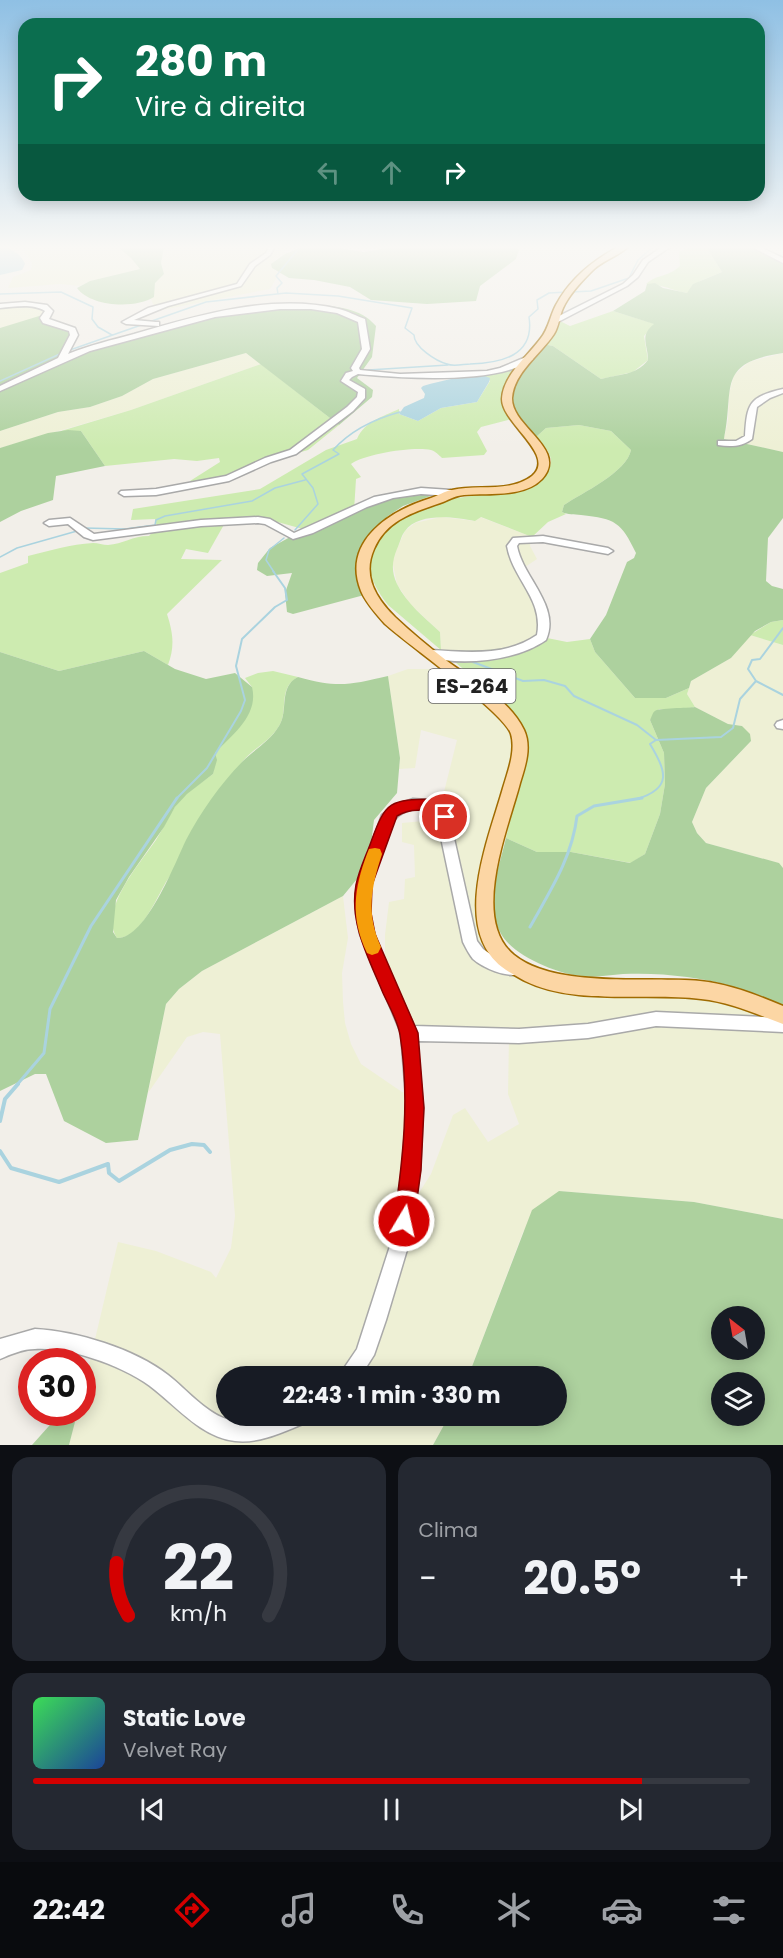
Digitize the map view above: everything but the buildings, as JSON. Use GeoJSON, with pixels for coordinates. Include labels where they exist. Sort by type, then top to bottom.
{"type":"FeatureCollection","features":[{"type":"Feature","properties":{"kind":"main road","name":"ES-264"},"geometry":{"type":"LineString","coordinates":[[558,314],[551,332],[510,386],[507,405],[515,421],[543,456],[544,468],[529,482],[512,488],[451,493],[412,508],[385,524],[370,543],[363,569],[367,590],[372,600],[391,620],[501,711],[512,722],[520,740],[519,758],[488,872],[483,901],[484,922],[489,936],[499,951],[524,972],[544,980],[569,985],[699,990],[749,1001],[783,1015]]}},
{"type":"Feature","properties":{"kind":"street"},"geometry":{"type":"LineString","coordinates":[[46,314],[44,318],[46,321],[74,332],[64,355]]}},
{"type":"Feature","properties":{"kind":"street"},"geometry":{"type":"LineString","coordinates":[[141,314],[126,322],[144,324],[226,314]]}},
{"type":"Feature","properties":{"kind":"street"},"geometry":{"type":"LineString","coordinates":[[346,314],[364,324],[366,349],[355,368],[357,372]]}},
{"type":"Feature","properties":{"kind":"street"},"geometry":{"type":"LineString","coordinates":[[555,320],[566,314]]}},
{"type":"Feature","properties":{"kind":"street"},"geometry":{"type":"LineString","coordinates":[[0,389],[64,355],[188,320]]}},
{"type":"Feature","properties":{"kind":"street"},"geometry":{"type":"LineString","coordinates":[[124,493],[156,492],[229,478],[268,460],[293,452],[338,419],[361,398],[362,391],[345,381],[346,377],[357,372],[400,376],[487,373],[502,370],[529,359]]}},
{"type":"Feature","properties":{"kind":"street"},"geometry":{"type":"LineString","coordinates":[[721,443],[733,444],[745,441],[749,437],[750,415],[755,404],[770,394],[783,391]]}},
{"type":"Feature","properties":{"kind":"street"},"geometry":{"type":"LineString","coordinates":[[50,524],[70,521],[93,537],[201,523],[258,520],[267,522],[293,536],[386,496],[424,490],[451,493]]}},
{"type":"Feature","properties":{"kind":"street"},"geometry":{"type":"LineString","coordinates":[[432,654],[477,656],[503,654],[522,649],[542,637],[544,621],[538,596],[514,559],[512,546],[516,540],[543,538],[608,551]]}},
{"type":"Feature","properties":{"kind":"street"},"geometry":{"type":"LineString","coordinates":[[356,1366],[364,1355],[377,1320],[400,1243],[408,1199],[415,1108],[409,1033],[367,934],[363,913],[364,885],[387,819],[392,812],[402,806],[434,805],[442,811],[470,942],[474,951],[487,962],[524,972]]}},
{"type":"Feature","properties":{"kind":"street"},"geometry":{"type":"LineString","coordinates":[[409,1033],[519,1036],[588,1030],[656,1019],[783,1025]]}},
{"type":"Feature","properties":{"kind":"street"},"geometry":{"type":"LineString","coordinates":[[0,1348],[35,1339],[50,1339],[87,1348],[152,1375],[199,1414],[216,1424]]}},
{"type":"Feature","properties":{"kind":"street"},"geometry":{"type":"LineString","coordinates":[[220,1426],[242,1431],[269,1426]]}},
{"type":"Feature","properties":{"kind":"green space"},"geometry":{"type":"Polygon","coordinates":[[[0,314],[45,314],[30,320],[0,328],[0,314]]]}},
{"type":"Feature","properties":{"kind":"green space"},"geometry":{"type":"Polygon","coordinates":[[[49,314],[49,318],[63,323],[71,330],[65,353],[82,354],[206,316],[362,314],[376,326],[372,357],[357,378],[373,390],[372,397],[339,425],[246,353],[153,379],[122,396],[90,407],[58,412],[0,431],[0,328],[49,314]]]}},
{"type":"Feature","properties":{"kind":"green space"},"geometry":{"type":"Polygon","coordinates":[[[603,314],[624,314],[655,324],[644,336],[648,360],[633,372],[601,379],[553,346],[543,344],[558,320],[570,326],[603,314]]]}},
{"type":"Feature","properties":{"kind":"green space"},"geometry":{"type":"Polygon","coordinates":[[[624,314],[783,314],[783,353],[761,357],[747,363],[737,371],[732,381],[724,439],[783,452],[783,518],[768,538],[766,581],[772,586],[783,589],[783,620],[771,622],[755,631],[731,658],[691,681],[689,688],[666,698],[635,698],[595,652],[590,639],[606,615],[627,562],[634,558],[636,553],[626,535],[616,524],[602,518],[562,512],[564,505],[613,474],[628,458],[631,450],[611,431],[579,425],[546,428],[536,437],[517,415],[512,399],[513,391],[522,374],[543,344],[553,346],[601,379],[632,372],[648,360],[645,340],[649,328],[654,324],[624,314]]]}},
{"type":"Feature","properties":{"kind":"green space"},"geometry":{"type":"Polygon","coordinates":[[[246,353],[261,364],[131,410],[0,448],[0,431],[58,412],[90,407],[122,396],[153,379],[246,353]]]}},
{"type":"Feature","properties":{"kind":"green space"},"geometry":{"type":"Polygon","coordinates":[[[783,353],[783,452],[724,439],[728,420],[729,394],[734,375],[749,362],[783,353]]]}},
{"type":"Feature","properties":{"kind":"green space"},"geometry":{"type":"Polygon","coordinates":[[[261,364],[339,425],[308,450],[276,459],[246,474],[192,486],[190,481],[220,462],[219,458],[197,461],[174,459],[105,466],[81,431],[61,431],[131,410],[261,364]]]}},
{"type":"Feature","properties":{"kind":"green space"},"geometry":{"type":"Polygon","coordinates":[[[523,364],[511,381],[512,419],[481,427],[477,432],[487,451],[484,455],[442,458],[431,450],[413,449],[357,460],[351,464],[361,477],[356,479],[354,511],[310,531],[274,521],[226,521],[208,553],[186,549],[181,559],[222,560],[167,614],[172,640],[172,652],[168,665],[144,651],[59,671],[0,652],[0,573],[28,563],[28,556],[77,545],[93,543],[108,545],[149,536],[157,527],[155,519],[131,520],[133,509],[260,489],[326,450],[357,439],[369,424],[399,409],[399,414],[418,421],[441,408],[477,402],[490,381],[482,375],[523,364]]]}},
{"type":"Feature","properties":{"kind":"green space"},"geometry":{"type":"Polygon","coordinates":[[[579,425],[611,431],[631,450],[628,458],[613,474],[564,505],[562,512],[566,514],[548,522],[532,537],[481,517],[475,521],[447,517],[428,518],[411,525],[402,535],[394,558],[393,570],[397,584],[406,598],[440,632],[441,650],[502,648],[526,642],[537,636],[567,642],[590,639],[595,652],[635,698],[666,698],[689,688],[687,694],[695,707],[659,709],[650,720],[664,753],[665,784],[660,814],[645,854],[631,863],[571,852],[537,852],[506,838],[521,771],[521,737],[517,721],[509,708],[388,605],[378,591],[370,570],[375,546],[402,518],[437,502],[503,491],[537,479],[547,471],[551,460],[547,450],[536,437],[546,428],[579,425]]]}},
{"type":"Feature","properties":{"kind":"green space"},"geometry":{"type":"Polygon","coordinates":[[[81,431],[105,466],[56,476],[53,500],[21,511],[0,522],[0,448],[48,433],[81,431]]]}},
{"type":"Feature","properties":{"kind":"green space"},"geometry":{"type":"Polygon","coordinates":[[[439,493],[403,506],[388,516],[369,534],[364,544],[368,594],[293,614],[287,612],[285,593],[292,573],[267,576],[257,570],[258,563],[270,548],[292,536],[389,499],[439,493]]]}},
{"type":"Feature","properties":{"kind":"green space"},"geometry":{"type":"Polygon","coordinates":[[[441,517],[475,521],[480,517],[532,537],[530,546],[537,559],[522,569],[542,615],[537,636],[525,643],[487,651],[441,650],[440,632],[410,604],[397,584],[392,560],[405,531],[415,523],[441,517]]]}},
{"type":"Feature","properties":{"kind":"green space"},"geometry":{"type":"Polygon","coordinates":[[[783,620],[783,645],[750,635],[771,622],[783,620]]]}},
{"type":"Feature","properties":{"kind":"green space"},"geometry":{"type":"Polygon","coordinates":[[[750,635],[783,645],[783,868],[778,863],[706,843],[697,833],[692,822],[706,788],[751,741],[742,726],[728,724],[695,707],[687,694],[691,681],[731,658],[750,635]]]}},
{"type":"Feature","properties":{"kind":"green space"},"geometry":{"type":"Polygon","coordinates":[[[144,651],[175,669],[206,679],[235,673],[252,687],[253,697],[252,706],[243,723],[215,753],[217,760],[213,774],[187,794],[175,807],[116,900],[113,932],[117,938],[128,935],[149,913],[186,840],[212,799],[235,770],[267,741],[279,726],[288,687],[298,677],[323,683],[343,684],[388,676],[400,758],[397,793],[374,820],[372,836],[376,856],[343,896],[202,971],[179,989],[166,1004],[138,1140],[106,1143],[64,1121],[46,1074],[35,1074],[0,1091],[0,652],[59,671],[144,651]]]}},
{"type":"Feature","properties":{"kind":"green space"},"geometry":{"type":"Polygon","coordinates":[[[408,669],[450,669],[510,728],[513,744],[487,934],[538,976],[689,989],[783,1019],[783,1219],[694,1202],[559,1191],[523,1232],[472,1366],[216,1366],[216,1426],[443,1426],[433,1445],[69,1445],[74,1426],[96,1426],[96,1348],[93,1348],[118,1242],[156,1251],[211,1272],[216,1278],[231,1248],[235,1216],[220,1034],[203,1032],[187,1037],[148,1093],[166,1004],[179,989],[202,971],[343,896],[348,938],[342,973],[343,1002],[345,1023],[351,1044],[361,1064],[402,1092],[412,1095],[406,1213],[431,1174],[453,1115],[465,1108],[488,1142],[519,1124],[508,1094],[509,1036],[414,1030],[385,973],[385,935],[389,902],[404,899],[405,879],[415,877],[414,845],[402,842],[402,823],[423,821],[442,800],[457,740],[421,730],[415,768],[399,769],[400,758],[388,676],[408,669]]]}},
{"type":"Feature","properties":{"kind":"green space"},"geometry":{"type":"Polygon","coordinates":[[[273,671],[298,677],[285,693],[282,720],[279,726],[271,736],[247,756],[240,766],[140,925],[125,937],[117,938],[113,927],[113,914],[117,900],[179,802],[213,774],[215,753],[238,728],[252,687],[245,678],[273,671]]]}},
{"type":"Feature","properties":{"kind":"green space"},"geometry":{"type":"Polygon","coordinates":[[[695,707],[728,724],[742,726],[750,734],[751,741],[706,788],[692,822],[697,833],[706,843],[779,863],[783,868],[783,1006],[736,988],[699,979],[647,974],[587,977],[560,972],[524,956],[506,940],[496,921],[493,897],[506,838],[537,852],[571,852],[630,863],[645,854],[660,814],[665,784],[664,753],[650,720],[657,710],[695,707]]]}},
{"type":"Feature","properties":{"kind":"green space"},"geometry":{"type":"Polygon","coordinates":[[[559,1191],[694,1202],[783,1219],[783,1445],[433,1445],[443,1426],[567,1426],[567,1366],[472,1366],[532,1210],[559,1191]]]}},
{"type":"Feature","properties":{"kind":"green space"},"geometry":{"type":"Polygon","coordinates":[[[49,1426],[74,1426],[69,1445],[32,1445],[49,1426]]]}},
{"type":"Feature","properties":{"kind":"water"},"geometry":{"type":"Polygon","coordinates":[[[482,375],[490,378],[477,402],[441,408],[418,421],[399,414],[404,407],[424,398],[425,394],[421,388],[423,386],[482,375]]]}},
{"type":"Feature","properties":{"kind":"waterway"},"geometry":{"type":"LineString","coordinates":[[92,314],[92,319],[98,327],[112,335]]}},
{"type":"Feature","properties":{"kind":"waterway"},"geometry":{"type":"LineString","coordinates":[[149,322],[171,314]]}},
{"type":"Feature","properties":{"kind":"waterway"},"geometry":{"type":"LineString","coordinates":[[410,314],[405,328],[414,335],[415,340],[426,353],[449,365],[493,362],[513,355],[527,341],[529,317],[532,314]]}},
{"type":"Feature","properties":{"kind":"waterway"},"geometry":{"type":"LineString","coordinates":[[70,350],[144,324]]}},
{"type":"Feature","properties":{"kind":"waterway"},"geometry":{"type":"LineString","coordinates":[[0,381],[62,353]]}},
{"type":"Feature","properties":{"kind":"waterway"},"geometry":{"type":"LineString","coordinates":[[368,370],[448,365]]}},
{"type":"Feature","properties":{"kind":"waterway"},"geometry":{"type":"LineString","coordinates":[[295,530],[318,504],[313,488],[302,474],[339,454],[333,450],[355,431],[381,418],[400,412]]}},
{"type":"Feature","properties":{"kind":"waterway"},"geometry":{"type":"LineString","coordinates":[[84,528],[125,529],[155,525],[156,520],[165,516],[252,501],[275,488],[305,480]]}},
{"type":"Feature","properties":{"kind":"waterway"},"geometry":{"type":"LineString","coordinates":[[0,557],[17,548],[77,531]]}},
{"type":"Feature","properties":{"kind":"waterway"},"geometry":{"type":"LineString","coordinates":[[274,572],[266,560],[269,550],[284,538]]}},
{"type":"Feature","properties":{"kind":"waterway"},"geometry":{"type":"LineString","coordinates":[[177,798],[207,768],[241,711],[245,700],[236,666],[242,639],[275,607],[287,600],[285,588],[273,571]]}},
{"type":"Feature","properties":{"kind":"waterway"},"geometry":{"type":"LineString","coordinates":[[756,681],[748,669],[752,660],[760,659],[783,628]]}},
{"type":"Feature","properties":{"kind":"waterway"},"geometry":{"type":"LineString","coordinates":[[473,662],[523,681],[544,680],[565,686],[574,696],[637,725],[656,740]]}},
{"type":"Feature","properties":{"kind":"waterway"},"geometry":{"type":"LineString","coordinates":[[656,740],[721,737],[733,728],[740,699],[756,681]]}},
{"type":"Feature","properties":{"kind":"waterway"},"geometry":{"type":"LineString","coordinates":[[756,681],[783,695]]}},
{"type":"Feature","properties":{"kind":"waterway"},"geometry":{"type":"LineString","coordinates":[[638,799],[649,795],[661,784],[663,777],[660,762],[650,744],[656,740]]}},
{"type":"Feature","properties":{"kind":"waterway"},"geometry":{"type":"LineString","coordinates":[[16,1086],[44,1053],[50,1009],[91,926],[177,798]]}},
{"type":"Feature","properties":{"kind":"waterway"},"geometry":{"type":"LineString","coordinates":[[638,799],[642,798]]}},
{"type":"Feature","properties":{"kind":"waterway"},"geometry":{"type":"LineString","coordinates":[[530,927],[565,860],[577,816],[594,806],[638,799]]}},
{"type":"Feature","properties":{"kind":"waterway"},"geometry":{"type":"LineString","coordinates":[[0,1121],[5,1099],[18,1084]]}},
{"type":"Feature","properties":{"kind":"waterway"},"geometry":{"type":"LineString","coordinates":[[0,1151],[11,1168],[59,1182],[108,1164],[109,1173],[119,1181],[170,1150],[192,1144],[204,1145],[210,1152]]}},
{"type":"Feature","properties":{"kind":"slow traffic"},"geometry":{"type":"LineString","coordinates":[[372,947],[367,934],[363,900],[364,885],[375,854]]}},
{"type":"Feature","properties":{"kind":"route"},"geometry":{"type":"LineString","coordinates":[[404,1221],[411,1170],[415,1108],[409,1033],[367,934],[363,913],[364,885],[387,819],[392,812],[402,806],[434,805],[442,811],[445,817]]}}]}
